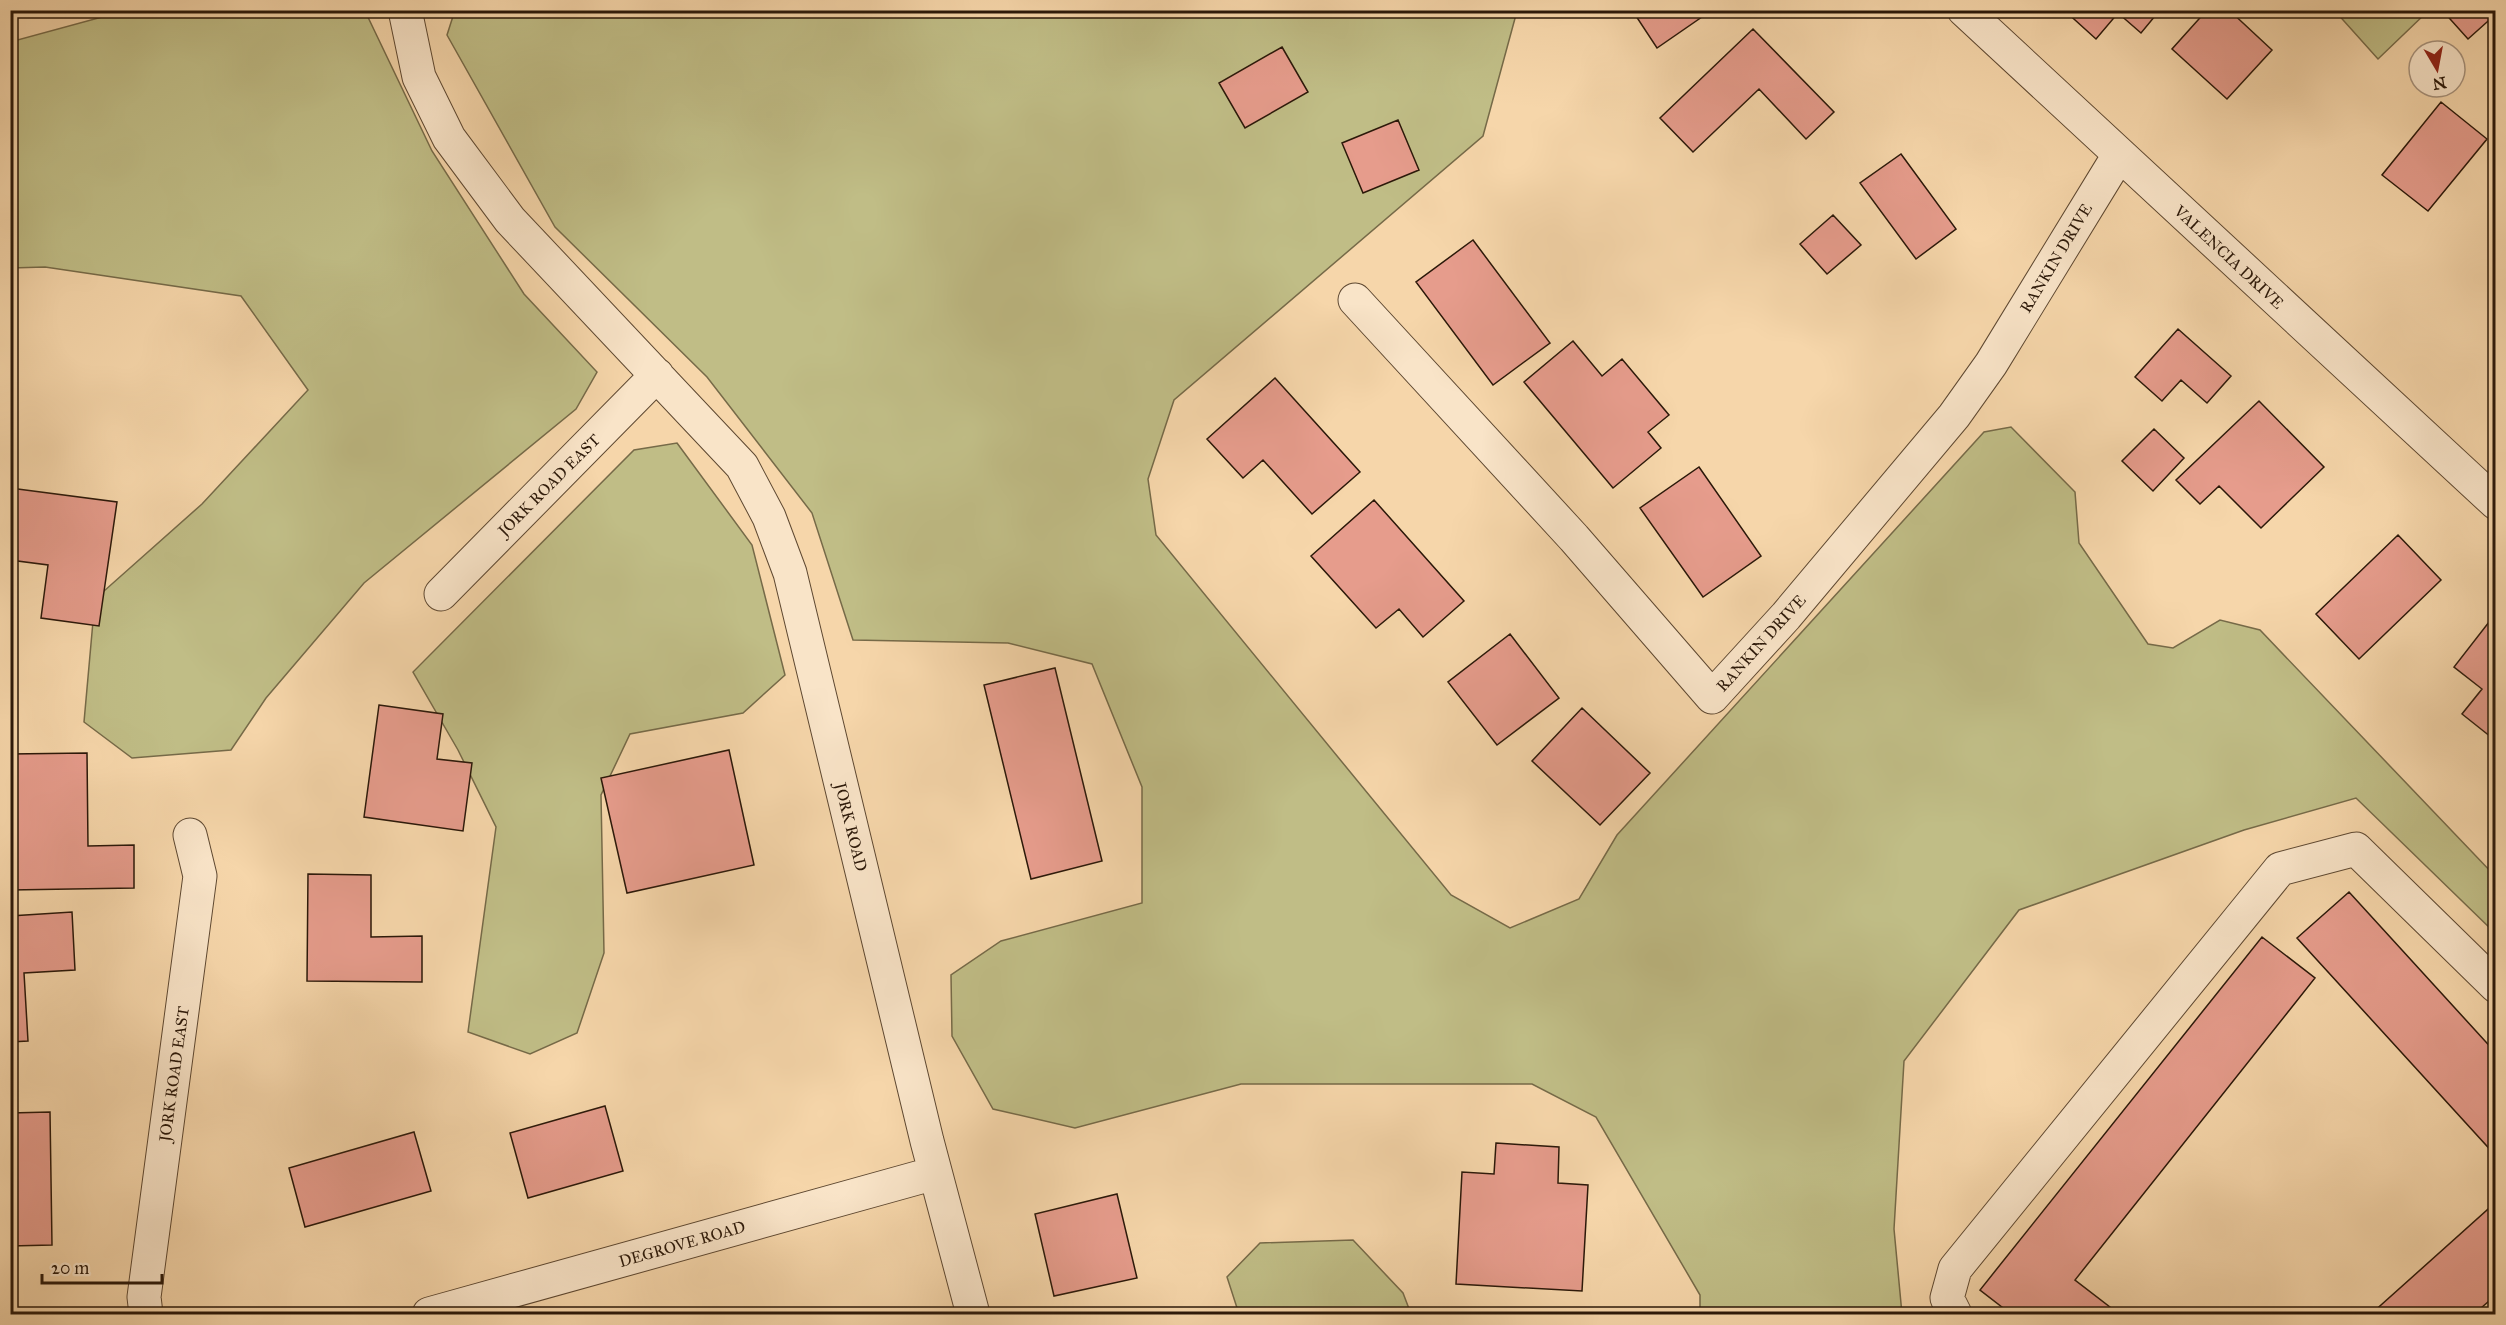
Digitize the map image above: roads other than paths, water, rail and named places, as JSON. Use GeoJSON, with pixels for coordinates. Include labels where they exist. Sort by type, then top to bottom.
{"type":"FeatureCollection","features":[{"type":"Feature","properties":{"kind":"street","name":"JORK ROAD"},"geometry":{"type":"LineString","coordinates":[[405,10],[419,77],[449,138],[510,219],[742,466],[769,517],[790,573],[935,1173],[973,1314]]}},
{"type":"Feature","properties":{"kind":"street","name":"VALENCIA DRIVE"},"geometry":{"type":"LineString","coordinates":[[1964,10],[2496,503]]}},
{"type":"Feature","properties":{"kind":"street","name":"RANKIN DRIVE"},"geometry":{"type":"LineString","coordinates":[[1355,300],[1574,537],[1712,697],[1786,616],[1954,416],[1992,364],[2119,155]]}},
{"type":"Feature","properties":{"kind":"street","name":"JORK ROAD EAST"},"geometry":{"type":"LineString","coordinates":[[441,594],[657,375]]}},
{"type":"Feature","properties":{"kind":"street","name":"JORK ROAD EAST"},"geometry":{"type":"LineString","coordinates":[[146,1314],[144,1297],[200,876],[190,835]]}},
{"type":"Feature","properties":{"kind":"street"},"geometry":{"type":"LineString","coordinates":[[1955,1314],[1947,1298],[1955,1269],[2280,869],[2356,849],[2496,986]]}},
{"type":"Feature","properties":{"kind":"street","name":"DEGROVE ROAD"},"geometry":{"type":"LineString","coordinates":[[429,1314],[935,1173]]}}]}
